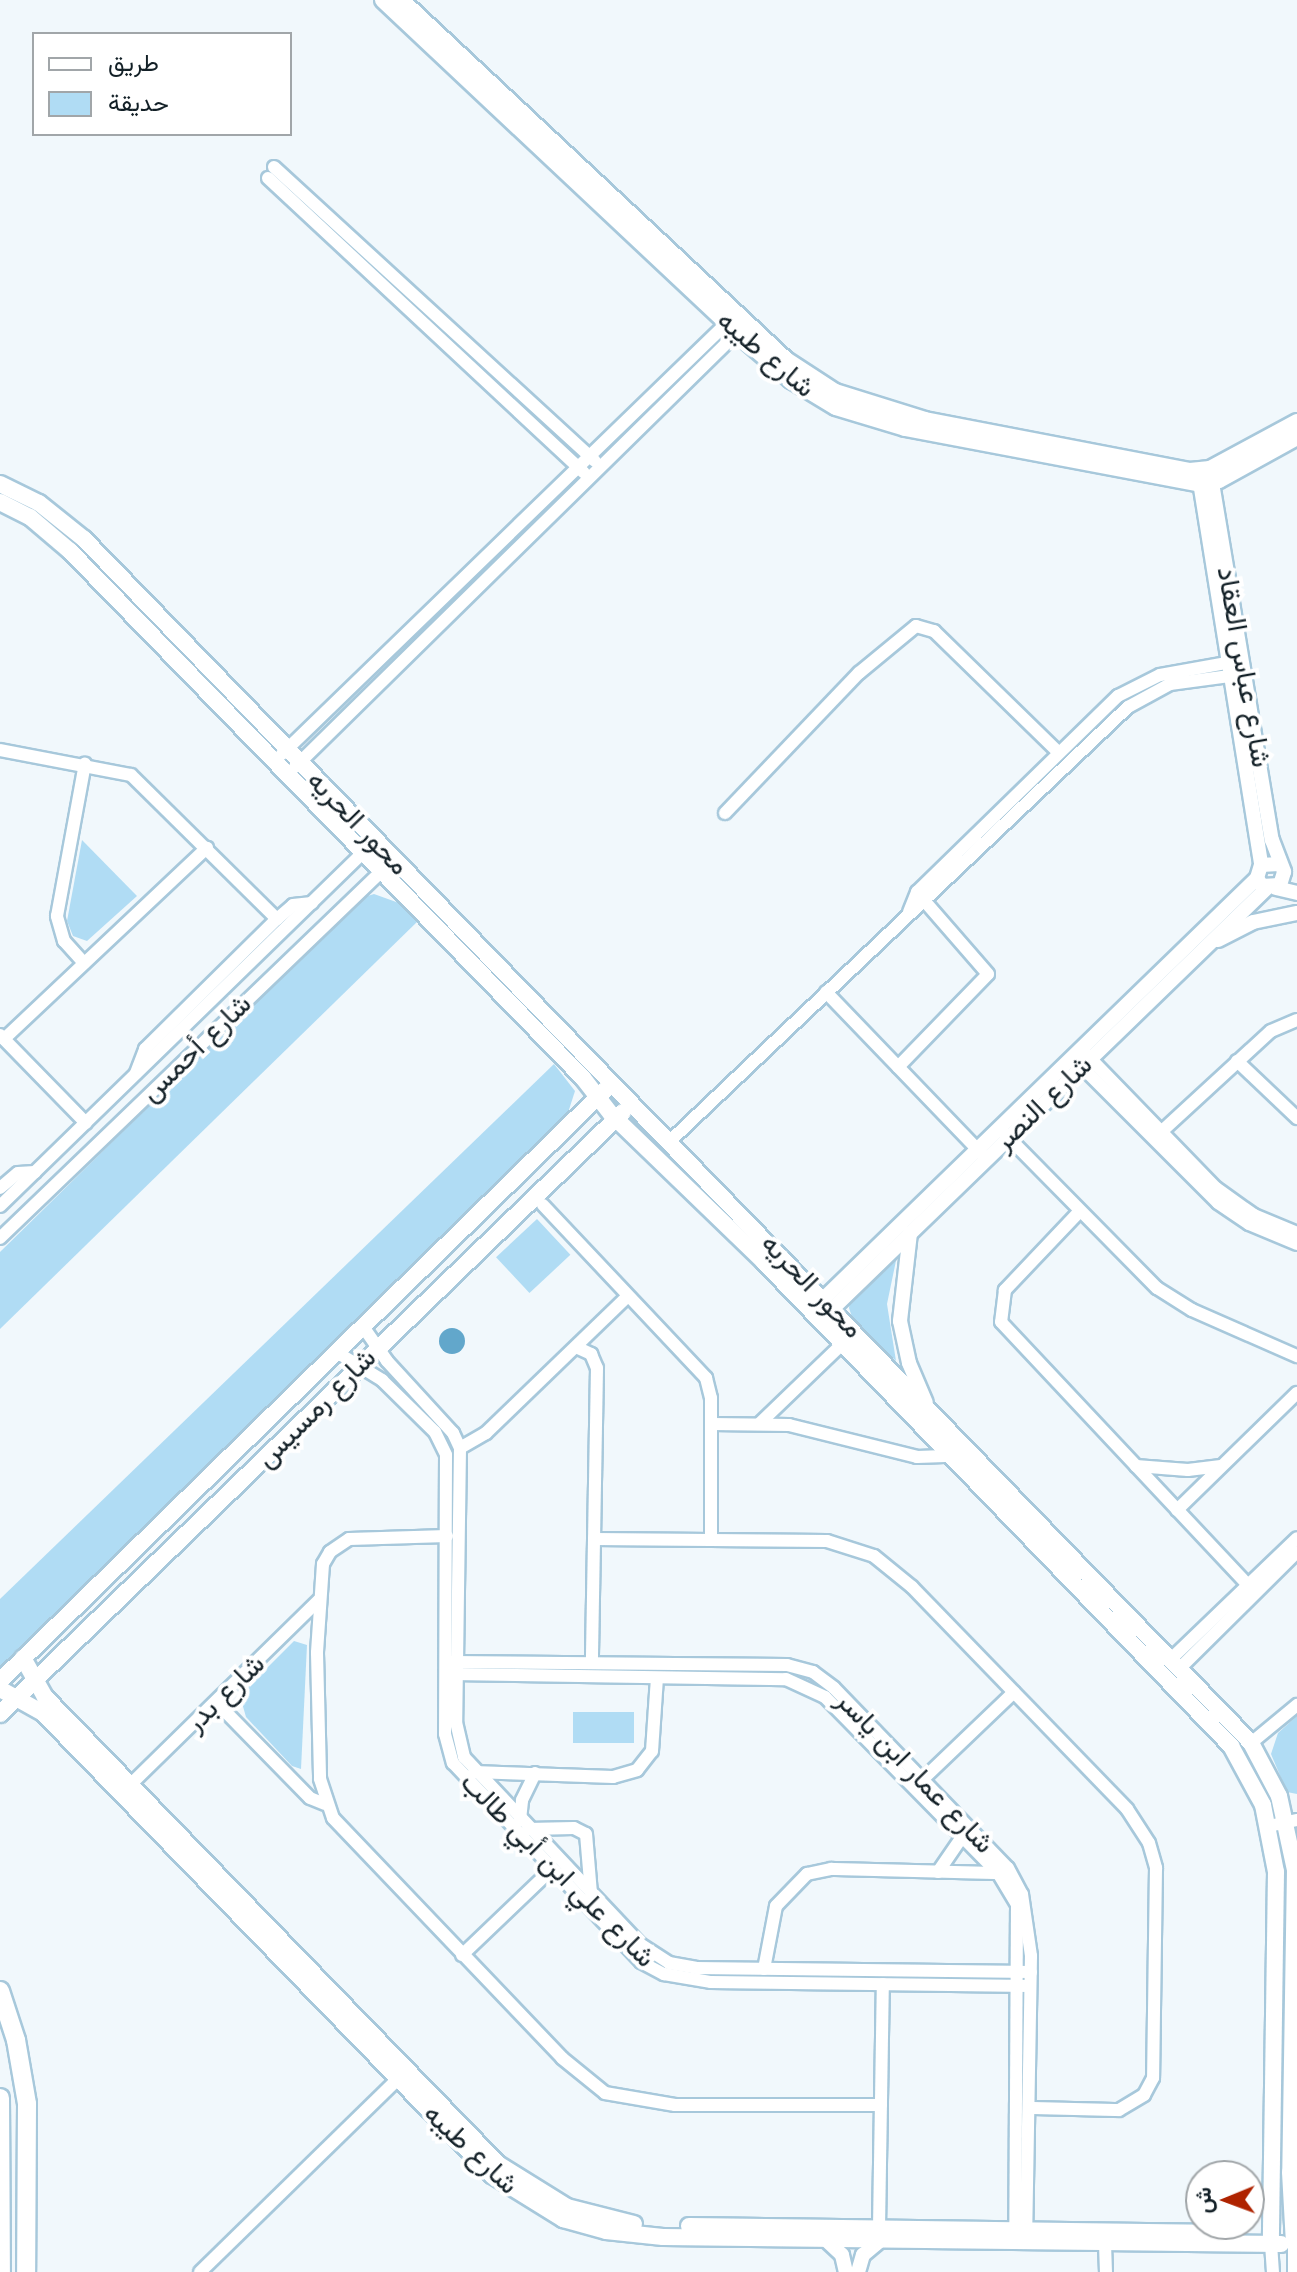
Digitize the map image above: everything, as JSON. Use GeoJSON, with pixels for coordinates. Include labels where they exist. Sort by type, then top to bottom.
{"type":"FeatureCollection","features":[{"type":"Feature","properties":{"kind":"main road","name":"شارع طيبه"},"geometry":{"type":"LineString","coordinates":[[383,0],[438,43],[805,390],[852,414],[1206,477]]}},
{"type":"Feature","properties":{"kind":"main road","name":"شارع طيبه"},"geometry":{"type":"LineString","coordinates":[[401,0],[438,43]]}},
{"type":"Feature","properties":{"kind":"main road"},"geometry":{"type":"LineString","coordinates":[[1206,477],[1297,422]]}},
{"type":"Feature","properties":{"kind":"main road"},"geometry":{"type":"LineString","coordinates":[[1206,477],[1297,437]]}},
{"type":"Feature","properties":{"kind":"main road","name":"محور الحريه"},"geometry":{"type":"LineString","coordinates":[[0,484],[39,503],[84,539],[293,756],[369,846],[381,871],[616,1118],[926,1403],[1251,1743],[1292,1821],[1296,1919],[1295,2238]]}},
{"type":"Feature","properties":{"kind":"main road","name":"محور الحريه"},"geometry":{"type":"LineString","coordinates":[[0,502],[63,544],[289,777],[369,846],[394,859],[689,1161],[822,1309],[842,1344],[1223,1736],[1252,1780],[1269,1826],[1278,1901],[1271,2239]]}},
{"type":"Feature","properties":{"kind":"main road","name":"شارع رمسيس"},"geometry":{"type":"LineString","coordinates":[[0,1681],[612,1083]]}},
{"type":"Feature","properties":{"kind":"main road","name":"شارع رمسيس"},"geometry":{"type":"LineString","coordinates":[[0,1714],[633,1103]]}},
{"type":"Feature","properties":{"kind":"main road"},"geometry":{"type":"LineString","coordinates":[[676,1173],[689,1161]]}},
{"type":"Feature","properties":{"kind":"main road","name":"شارع طيبه"},"geometry":{"type":"LineString","coordinates":[[23,1658],[33,1682],[302,1970],[398,2079],[499,2181],[563,2219],[634,2235],[825,2239],[880,2234]]}},
{"type":"Feature","properties":{"kind":"main road","name":"شارع طيبه"},"geometry":{"type":"LineString","coordinates":[[0,1689],[19,1696],[43,1713],[485,2152],[553,2201],[595,2217],[649,2226],[880,2234],[1271,2239]]}},
{"type":"Feature","properties":{"kind":"main road"},"geometry":{"type":"LineString","coordinates":[[0,1991],[16,2040],[27,2104],[26,2272]]}},
{"type":"Feature","properties":{"kind":"main road"},"geometry":{"type":"LineString","coordinates":[[0,2098],[1,2272]]}},
{"type":"Feature","properties":{"kind":"main road","name":"شارع طيبه"},"geometry":{"type":"LineString","coordinates":[[1021,2236],[1105,2244],[1295,2238]]}},
{"type":"Feature","properties":{"kind":"street"},"geometry":{"type":"LineString","coordinates":[[589,478],[271,172],[601,466]]}},
{"type":"Feature","properties":{"kind":"street"},"geometry":{"type":"LineString","coordinates":[[289,777],[293,756],[590,456],[737,323]]}},
{"type":"Feature","properties":{"kind":"street"},"geometry":{"type":"LineString","coordinates":[[273,760],[293,756],[589,478],[737,323]]}},
{"type":"Feature","properties":{"kind":"street","name":"شارع عباس العقاد"},"geometry":{"type":"LineString","coordinates":[[1206,477],[1228,670],[1265,880]]}},
{"type":"Feature","properties":{"kind":"street","name":"شارع عباس العقاد"},"geometry":{"type":"LineString","coordinates":[[1206,477],[1281,868]]}},
{"type":"Feature","properties":{"kind":"street"},"geometry":{"type":"LineString","coordinates":[[725,813],[859,673],[916,626],[934,631],[1058,752]]}},
{"type":"Feature","properties":{"kind":"street"},"geometry":{"type":"LineString","coordinates":[[670,1141],[909,912],[1058,752],[1131,687],[1174,670],[1228,670]]}},
{"type":"Feature","properties":{"kind":"street"},"geometry":{"type":"LineString","coordinates":[[922,897],[1128,707],[1170,684],[1228,670]]}},
{"type":"Feature","properties":{"kind":"street"},"geometry":{"type":"LineString","coordinates":[[0,750],[121,771],[141,782],[277,919]]}},
{"type":"Feature","properties":{"kind":"street"},"geometry":{"type":"LineString","coordinates":[[84,963],[64,941],[57,916],[85,764]]}},
{"type":"Feature","properties":{"kind":"street","name":"شارع أحمس"},"geometry":{"type":"LineString","coordinates":[[0,1206],[369,846]]}},
{"type":"Feature","properties":{"kind":"street"},"geometry":{"type":"LineString","coordinates":[[92,1148],[81,1127],[2,1037],[207,848]]}},
{"type":"Feature","properties":{"kind":"street","name":"شارع أحمس"},"geometry":{"type":"LineString","coordinates":[[0,1238],[394,859]]}},
{"type":"Feature","properties":{"kind":"street"},"geometry":{"type":"LineString","coordinates":[[1281,868],[1297,880]]}},
{"type":"Feature","properties":{"kind":"street"},"geometry":{"type":"LineString","coordinates":[[1265,880],[1281,868]]}},
{"type":"Feature","properties":{"kind":"street"},"geometry":{"type":"LineString","coordinates":[[1265,880],[1281,868]]}},
{"type":"Feature","properties":{"kind":"street"},"geometry":{"type":"LineString","coordinates":[[1265,880],[1297,893]]}},
{"type":"Feature","properties":{"kind":"street","name":"شارع النصر"},"geometry":{"type":"LineString","coordinates":[[1081,1058],[1203,947],[1265,880]]}},
{"type":"Feature","properties":{"kind":"street","name":"شارع النصر"},"geometry":{"type":"LineString","coordinates":[[822,1309],[1265,880]]}},
{"type":"Feature","properties":{"kind":"street"},"geometry":{"type":"LineString","coordinates":[[898,1067],[988,974],[922,897]]}},
{"type":"Feature","properties":{"kind":"street"},"geometry":{"type":"LineString","coordinates":[[136,1073],[145,1049],[277,919],[293,905],[312,903]]}},
{"type":"Feature","properties":{"kind":"street"},"geometry":{"type":"LineString","coordinates":[[1203,947],[1253,922],[1297,913]]}},
{"type":"Feature","properties":{"kind":"street"},"geometry":{"type":"LineString","coordinates":[[826,992],[981,1154]]}},
{"type":"Feature","properties":{"kind":"street"},"geometry":{"type":"LineString","coordinates":[[1161,1132],[1271,1031],[1297,1020]]}},
{"type":"Feature","properties":{"kind":"street"},"geometry":{"type":"LineString","coordinates":[[1081,1058],[1225,1195],[1297,1233]]}},
{"type":"Feature","properties":{"kind":"street"},"geometry":{"type":"LineString","coordinates":[[1081,1058],[1218,1203],[1249,1224],[1297,1244]]}},
{"type":"Feature","properties":{"kind":"street"},"geometry":{"type":"LineString","coordinates":[[1237,1061],[1297,1118]]}},
{"type":"Feature","properties":{"kind":"street"},"geometry":{"type":"LineString","coordinates":[[97,1112],[113,1128]]}},
{"type":"Feature","properties":{"kind":"street"},"geometry":{"type":"LineString","coordinates":[[1003,1133],[1079,1212],[1168,1296],[1297,1356]]}},
{"type":"Feature","properties":{"kind":"street"},"geometry":{"type":"LineString","coordinates":[[0,1188],[15,1174],[35,1172]]}},
{"type":"Feature","properties":{"kind":"street"},"geometry":{"type":"LineString","coordinates":[[543,1205],[701,1370],[710,1388],[711,1539]]}},
{"type":"Feature","properties":{"kind":"street"},"geometry":{"type":"LineString","coordinates":[[1079,1212],[1005,1290],[1001,1322],[1248,1585]]}},
{"type":"Feature","properties":{"kind":"street"},"geometry":{"type":"LineString","coordinates":[[906,1228],[900,1321],[909,1363],[926,1403]]}},
{"type":"Feature","properties":{"kind":"street"},"geometry":{"type":"LineString","coordinates":[[364,1328],[377,1348],[453,1433],[460,1448],[486,1433],[628,1296]]}},
{"type":"Feature","properties":{"kind":"street"},"geometry":{"type":"LineString","coordinates":[[760,1423],[842,1344]]}},
{"type":"Feature","properties":{"kind":"street"},"geometry":{"type":"LineString","coordinates":[[576,1347],[591,1354],[597,1368],[592,1663]]}},
{"type":"Feature","properties":{"kind":"street","name":"شارع علي ابن أبي طالب"},"geometry":{"type":"LineString","coordinates":[[338,1353],[362,1363],[432,1429],[444,1447],[451,1668],[458,1740],[474,1772],[648,1951],[669,1963],[764,1969],[1025,1972]]}},
{"type":"Feature","properties":{"kind":"street"},"geometry":{"type":"LineString","coordinates":[[1177,1510],[1297,1393]]}},
{"type":"Feature","properties":{"kind":"street"},"geometry":{"type":"LineString","coordinates":[[712,1424],[760,1423],[817,1429],[917,1457],[952,1456]]}},
{"type":"Feature","properties":{"kind":"street","name":"شارع علي ابن أبي طالب"},"geometry":{"type":"LineString","coordinates":[[460,1448],[451,1668],[445,1734],[453,1763],[641,1962],[664,1974],[711,1982],[1025,1986]]}},
{"type":"Feature","properties":{"kind":"street"},"geometry":{"type":"LineString","coordinates":[[1136,1466],[1188,1470],[1221,1466]]}},
{"type":"Feature","properties":{"kind":"street"},"geometry":{"type":"LineString","coordinates":[[331,1807],[319,1600],[326,1558],[342,1542],[356,1537],[447,1536]]}},
{"type":"Feature","properties":{"kind":"street"},"geometry":{"type":"LineString","coordinates":[[1176,1662],[1297,1538]]}},
{"type":"Feature","properties":{"kind":"street"},"geometry":{"type":"LineString","coordinates":[[594,1539],[827,1541],[874,1556],[902,1576],[1127,1809],[1149,1843],[1156,1881],[1149,2087],[1137,2102],[1119,2110],[1029,2108]]}},
{"type":"Feature","properties":{"kind":"street"},"geometry":{"type":"LineString","coordinates":[[1176,1662],[1297,1552]]}},
{"type":"Feature","properties":{"kind":"street","name":"شارع بدر"},"geometry":{"type":"LineString","coordinates":[[130,1785],[319,1600]]}},
{"type":"Feature","properties":{"kind":"street","name":"شارع عمار ابن ياسر"},"geometry":{"type":"LineString","coordinates":[[451,1668],[592,1663],[804,1669],[834,1688],[1018,1885],[1029,1924],[1025,1972],[1021,2236]]}},
{"type":"Feature","properties":{"kind":"street","name":"شارع عمار ابن ياسر"},"geometry":{"type":"LineString","coordinates":[[451,1668],[657,1678],[786,1679],[814,1688],[998,1873],[1017,1905],[1025,1972]]}},
{"type":"Feature","properties":{"kind":"street"},"geometry":{"type":"LineString","coordinates":[[474,1772],[613,1777],[637,1770],[652,1751],[657,1678]]}},
{"type":"Feature","properties":{"kind":"street"},"geometry":{"type":"LineString","coordinates":[[922,1780],[1014,1692]]}},
{"type":"Feature","properties":{"kind":"street"},"geometry":{"type":"LineString","coordinates":[[216,1702],[310,1798],[331,1807],[462,1955],[579,2074],[617,2098],[675,2105],[881,2105]]}},
{"type":"Feature","properties":{"kind":"street"},"geometry":{"type":"LineString","coordinates":[[1251,1743],[1297,1705]]}},
{"type":"Feature","properties":{"kind":"street"},"geometry":{"type":"LineString","coordinates":[[535,1773],[522,1800],[524,1824],[574,1828],[586,1834],[591,1893]]}},
{"type":"Feature","properties":{"kind":"street"},"geometry":{"type":"LineString","coordinates":[[1269,1826],[1292,1821]]}},
{"type":"Feature","properties":{"kind":"street"},"geometry":{"type":"LineString","coordinates":[[938,1872],[962,1837]]}},
{"type":"Feature","properties":{"kind":"street"},"geometry":{"type":"LineString","coordinates":[[764,1969],[776,1906],[807,1874],[831,1869],[998,1873]]}},
{"type":"Feature","properties":{"kind":"street"},"geometry":{"type":"LineString","coordinates":[[462,1955],[551,1870]]}},
{"type":"Feature","properties":{"kind":"street"},"geometry":{"type":"LineString","coordinates":[[858,2272],[863,2255],[880,2234],[883,1984]]}},
{"type":"Feature","properties":{"kind":"street","name":"شارع عمار ابن ياسر"},"geometry":{"type":"LineString","coordinates":[[1021,2236],[1029,2108],[1025,1986]]}},
{"type":"Feature","properties":{"kind":"street"},"geometry":{"type":"LineString","coordinates":[[200,2272],[398,2079]]}},
{"type":"Feature","properties":{"kind":"street"},"geometry":{"type":"LineString","coordinates":[[1294,2272],[1295,2238]]}},
{"type":"Feature","properties":{"kind":"street"},"geometry":{"type":"LineString","coordinates":[[825,2239],[842,2255],[846,2272]]}},
{"type":"Feature","properties":{"kind":"street"},"geometry":{"type":"LineString","coordinates":[[1271,2239],[1273,2272]]}},
{"type":"Feature","properties":{"kind":"street"},"geometry":{"type":"LineString","coordinates":[[1105,2244],[1106,2272]]}},
{"type":"Feature","properties":{"kind":"green space"},"geometry":{"type":"Polygon","coordinates":[[[82,840],[137,896],[87,941],[73,936],[67,921],[82,840]]]}},
{"type":"Feature","properties":{"kind":"green space"},"geometry":{"type":"Polygon","coordinates":[[[374,894],[399,903],[418,921],[0,1329],[0,1252],[361,898],[374,894]]]}},
{"type":"Feature","properties":{"kind":"green space"},"geometry":{"type":"Polygon","coordinates":[[[554,1064],[575,1091],[566,1119],[0,1667],[0,1599],[554,1064]]]}},
{"type":"Feature","properties":{"kind":"green space"},"geometry":{"type":"Polygon","coordinates":[[[537,1219],[570,1255],[529,1293],[496,1257],[537,1219]]]}},
{"type":"Feature","properties":{"kind":"green space"},"geometry":{"type":"Polygon","coordinates":[[[898,1251],[887,1304],[896,1361],[853,1320],[849,1308],[851,1295],[898,1251]]]}},
{"type":"Feature","properties":{"kind":"green space"},"geometry":{"type":"Polygon","coordinates":[[[294,1641],[307,1645],[301,1769],[292,1766],[246,1717],[242,1703],[246,1689],[294,1641]]]}},
{"type":"Feature","properties":{"kind":"green space"},"geometry":{"type":"Polygon","coordinates":[[[573,1712],[634,1712],[634,1743],[573,1743],[573,1712]]]}},
{"type":"Feature","properties":{"kind":"green space"},"geometry":{"type":"Polygon","coordinates":[[[1297,1716],[1297,1794],[1287,1792],[1271,1754],[1278,1733],[1297,1716]]]}},
{"type":"Feature","properties":{"kind":"shaded area"},"geometry":{"type":"Polygon","coordinates":[[[452,1328],[461,1332],[465,1341],[461,1350],[452,1354],[443,1350],[439,1341],[443,1332],[452,1328]]]}}]}
